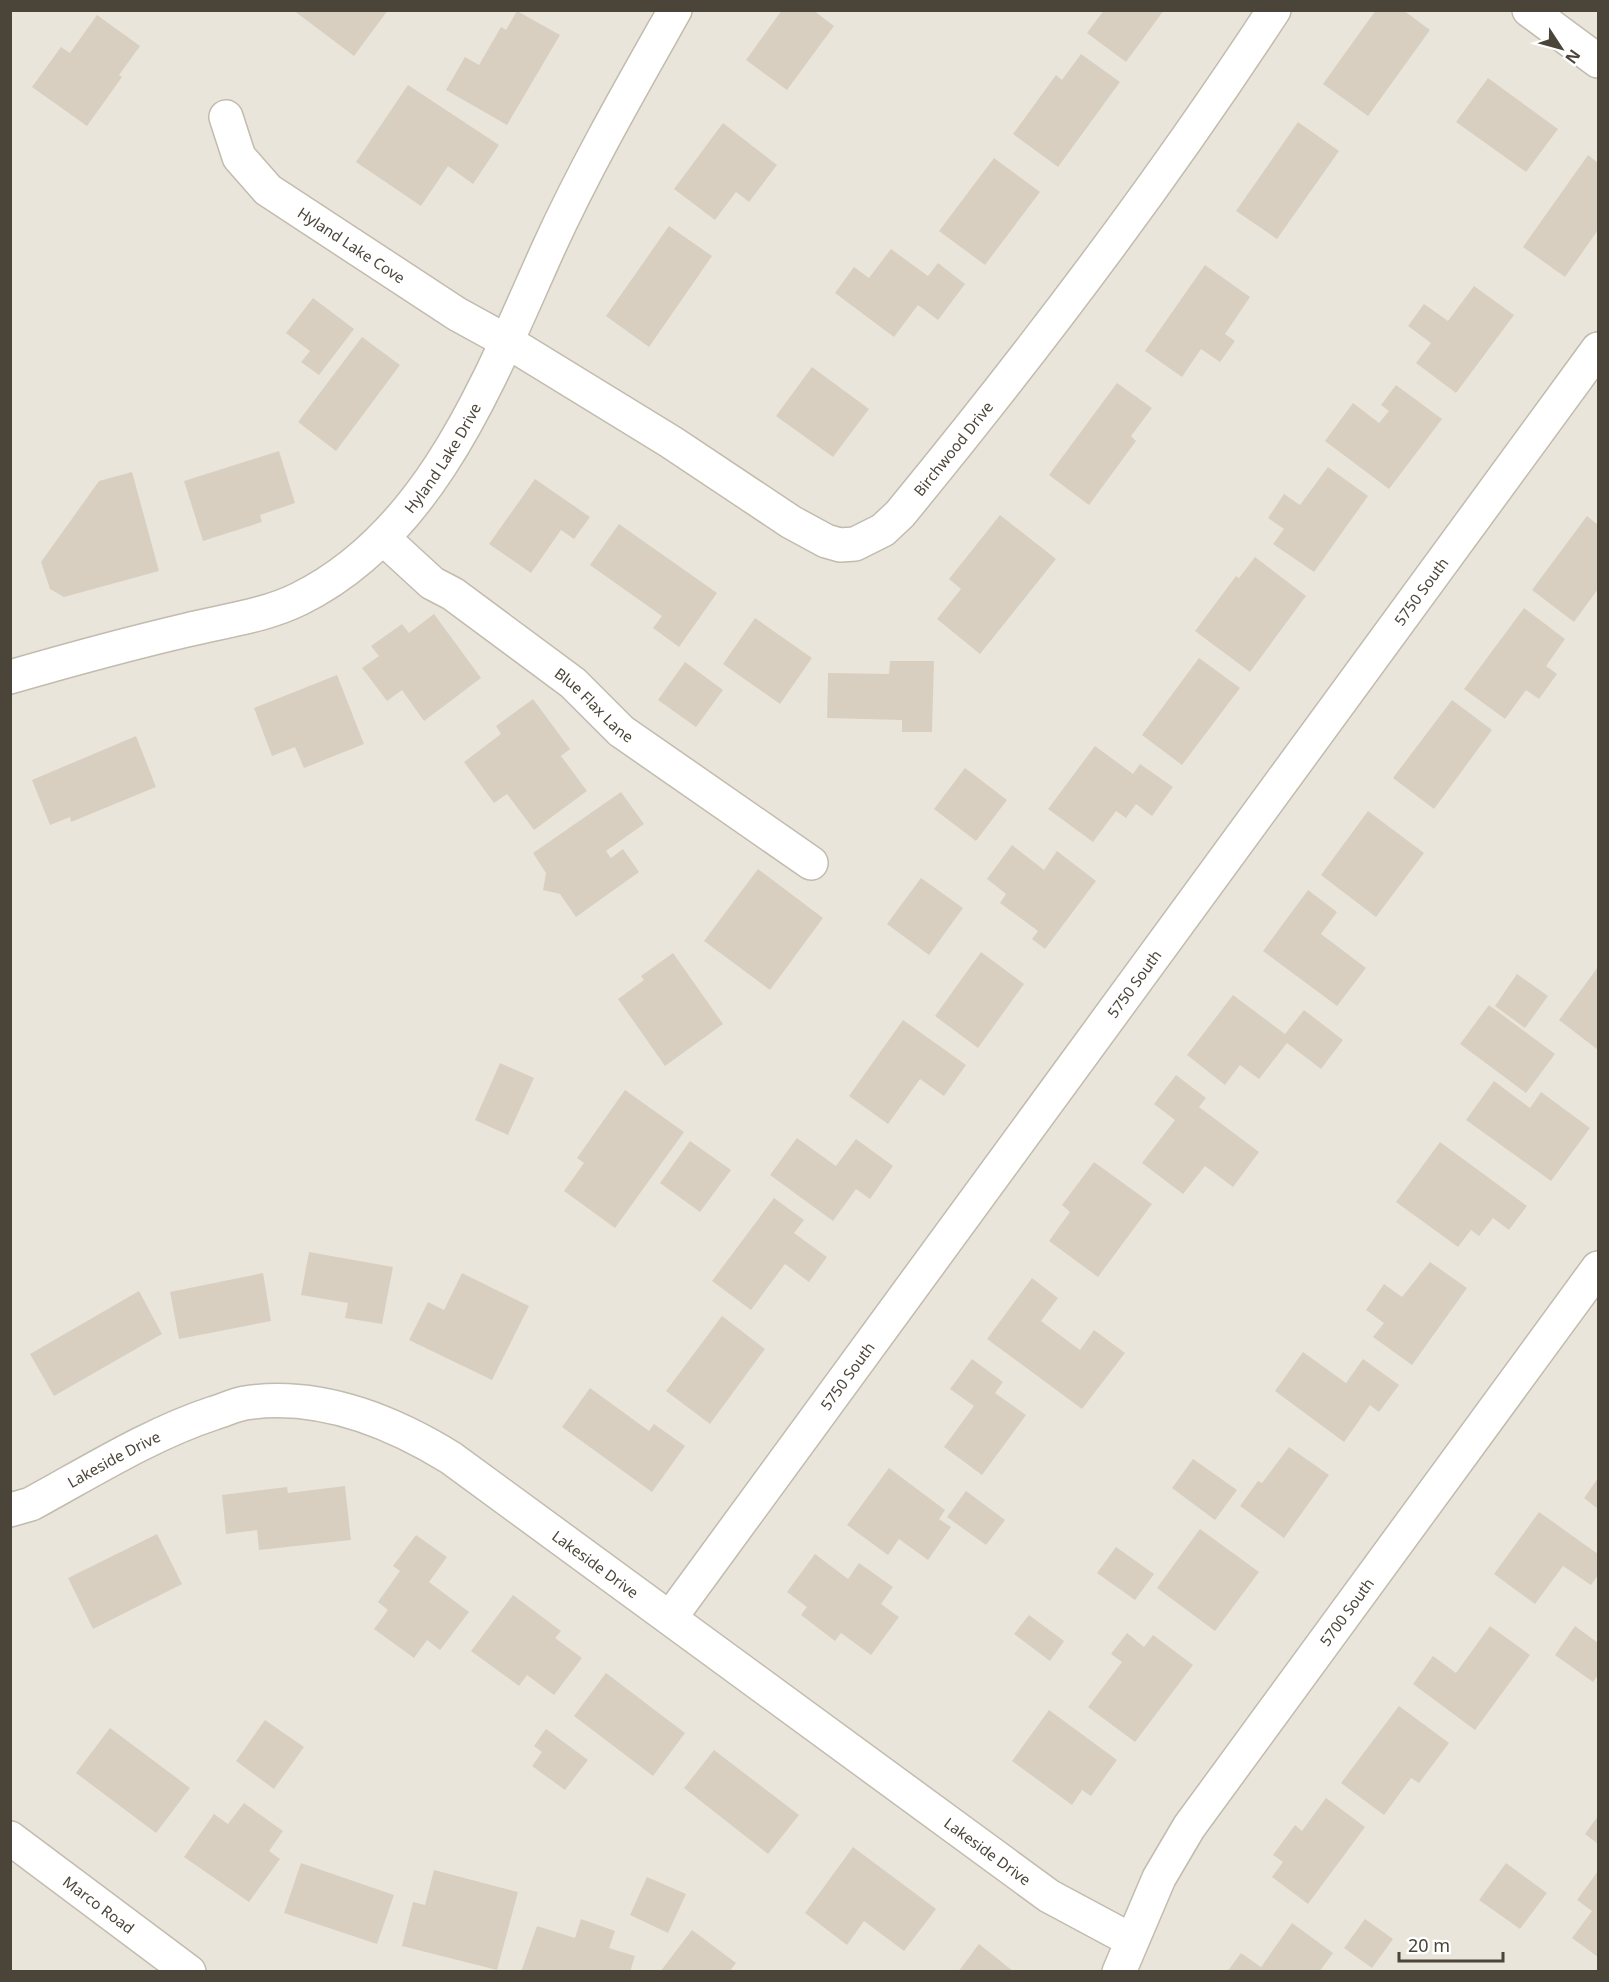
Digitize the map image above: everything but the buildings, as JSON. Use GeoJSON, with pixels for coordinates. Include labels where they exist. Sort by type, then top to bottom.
{"type":"FeatureCollection","features":[{"type":"Feature","properties":{"kind":"street","name":"Hyland Lake Drive"},"geometry":{"type":"LineString","coordinates":[[10,677],[100,651],[252,614],[297,600],[335,579],[383,538],[431,477],[476,407],[570,205],[618,110],[675,10]]}},
{"type":"Feature","properties":{"kind":"street","name":"Birchwood Drive"},"geometry":{"type":"LineString","coordinates":[[508,342],[670,442],[791,522],[826,541],[840,545],[863,541],[883,530],[900,514],[992,401],[1114,243],[1215,100],[1274,10]]}},
{"type":"Feature","properties":{"kind":"street"},"geometry":{"type":"LineString","coordinates":[[1529,10],[1599,61]]}},
{"type":"Feature","properties":{"kind":"street","name":"Hyland Lake Cove"},"geometry":{"type":"LineString","coordinates":[[226,117],[239,158],[268,190],[457,314],[508,342]]}},
{"type":"Feature","properties":{"kind":"street","name":"5750 South"},"geometry":{"type":"LineString","coordinates":[[670,1618],[1599,349]]}},
{"type":"Feature","properties":{"kind":"street","name":"Blue Flax Lane"},"geometry":{"type":"LineString","coordinates":[[383,538],[432,583],[453,594],[573,683],[621,731],[811,863]]}},
{"type":"Feature","properties":{"kind":"street","name":"5700 South"},"geometry":{"type":"LineString","coordinates":[[1119,1971],[1159,1878],[1189,1827],[1599,1268]]}},
{"type":"Feature","properties":{"kind":"street","name":"Lakeside Drive"},"geometry":{"type":"LineString","coordinates":[[10,1510],[31,1504],[184,1423],[244,1403],[308,1404],[349,1411],[410,1433],[451,1458],[1049,1896],[1131,1940]]}},
{"type":"Feature","properties":{"kind":"street","name":"Marco Road"},"geometry":{"type":"LineString","coordinates":[[10,1838],[171,1961],[189,1971]]}},
{"type":"Feature","properties":{"kind":"shaded area"},"geometry":{"type":"Polygon","coordinates":[[[11,11],[1598,11],[1598,1971],[11,1971],[11,11]]]}}]}
